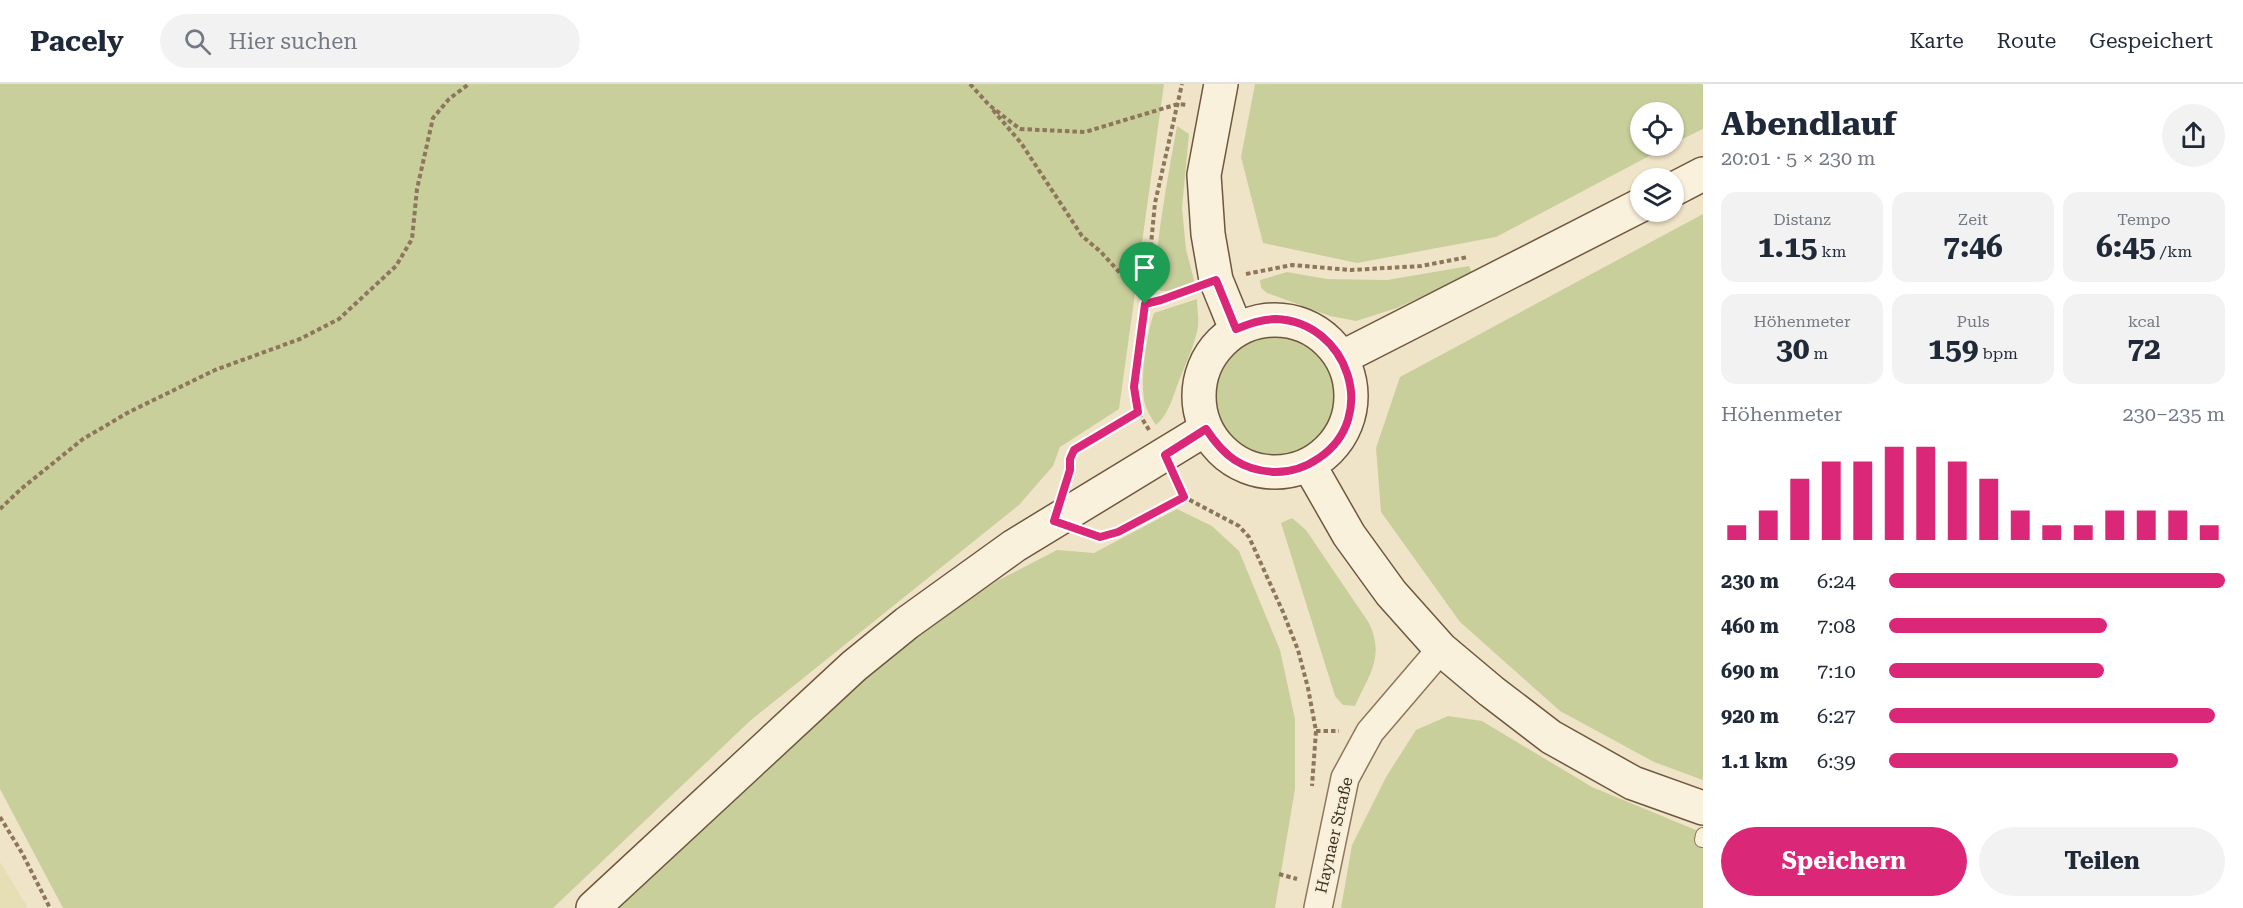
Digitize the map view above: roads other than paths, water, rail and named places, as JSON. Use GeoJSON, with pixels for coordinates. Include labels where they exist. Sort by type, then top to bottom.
{"type":"FeatureCollection","features":[{"type":"Feature","properties":{"kind":"street"},"geometry":{"type":"LineString","coordinates":[[1218,96],[1204,174],[1208,234],[1216,280],[1236,329]]}},
{"type":"Feature","properties":{"kind":"street"},"geometry":{"type":"LineString","coordinates":[[1684,184],[1703,174]]}},
{"type":"Feature","properties":{"kind":"street"},"geometry":{"type":"LineString","coordinates":[[1341,358],[1630,211]]}},
{"type":"Feature","properties":{"kind":"street"},"geometry":{"type":"LineString","coordinates":[[1275,319],[1295,322],[1313,329],[1329,342],[1341,358],[1349,377],[1351,398],[1348,418],[1340,437],[1326,453],[1309,465],[1286,472],[1262,472],[1239,464],[1219,449],[1206,429],[1200,414],[1198,397],[1202,373],[1212,351],[1236,329],[1255,322],[1275,319]]}},
{"type":"Feature","properties":{"kind":"street"},"geometry":{"type":"LineString","coordinates":[[593,908],[854,666],[956,586],[1054,521],[1206,429]]}},
{"type":"Feature","properties":{"kind":"street"},"geometry":{"type":"LineString","coordinates":[[1309,465],[1349,535],[1391,593],[1441,649],[1551,737],[1633,783],[1703,808]]}},
{"type":"Feature","properties":{"kind":"street","name":"Haynaer Straße"},"geometry":{"type":"LineString","coordinates":[[1318,908],[1345,778],[1370,732],[1441,649]]}}]}
